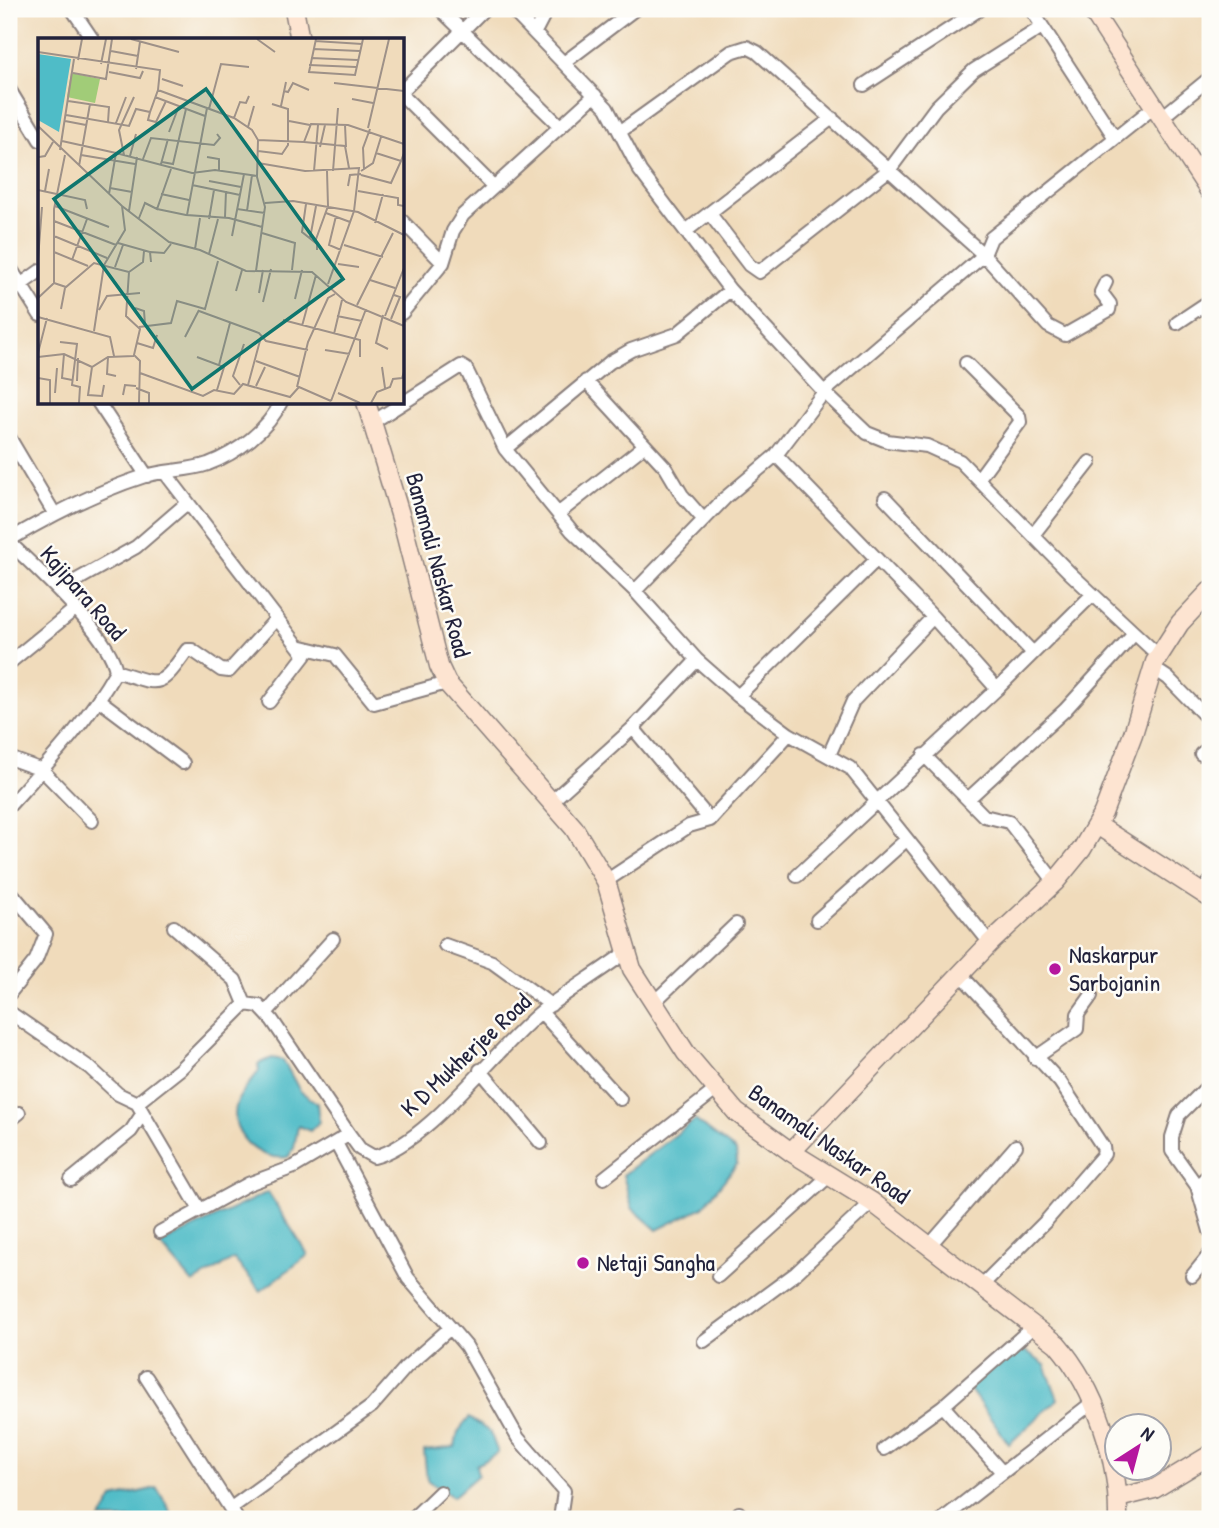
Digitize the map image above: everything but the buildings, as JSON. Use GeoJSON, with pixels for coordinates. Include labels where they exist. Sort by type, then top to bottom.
{"type":"FeatureCollection","features":[{"type":"Feature","properties":{"kind":"street"},"geometry":{"type":"LineString","coordinates":[[72,9],[92,38]]}},
{"type":"Feature","properties":{"kind":"street"},"geometry":{"type":"LineString","coordinates":[[294,9],[300,38]]}},
{"type":"Feature","properties":{"kind":"street"},"geometry":{"type":"LineString","coordinates":[[440,9],[560,126]]}},
{"type":"Feature","properties":{"kind":"street"},"geometry":{"type":"LineString","coordinates":[[404,91],[484,9]]}},
{"type":"Feature","properties":{"kind":"street"},"geometry":{"type":"LineString","coordinates":[[511,9],[607,108],[640,171],[730,290],[824,392],[867,433],[887,441],[939,449],[960,461],[1134,634],[1168,678],[1210,722]]}},
{"type":"Feature","properties":{"kind":"street"},"geometry":{"type":"LineString","coordinates":[[534,32],[547,9]]}},
{"type":"Feature","properties":{"kind":"street"},"geometry":{"type":"LineString","coordinates":[[565,62],[635,9]]}},
{"type":"Feature","properties":{"kind":"street"},"geometry":{"type":"LineString","coordinates":[[864,85],[980,9]]}},
{"type":"Feature","properties":{"kind":"street"},"geometry":{"type":"LineString","coordinates":[[1031,9],[1115,138]]}},
{"type":"Feature","properties":{"kind":"street"},"geometry":{"type":"LineString","coordinates":[[1091,9],[1210,192]]}},
{"type":"Feature","properties":{"kind":"street"},"geometry":{"type":"LineString","coordinates":[[710,214],[749,265],[758,272],[890,169],[952,89],[974,70],[1042,27]]}},
{"type":"Feature","properties":{"kind":"street"},"geometry":{"type":"LineString","coordinates":[[621,131],[731,52],[747,47],[757,52],[984,255],[1048,326],[1065,335],[1109,310],[1110,304],[1101,292],[1106,282]]}},
{"type":"Feature","properties":{"kind":"street"},"geometry":{"type":"LineString","coordinates":[[635,591],[704,520],[776,455],[824,392],[984,255],[991,238],[1115,138],[1210,78]]}},
{"type":"Feature","properties":{"kind":"street"},"geometry":{"type":"LineString","coordinates":[[9,89],[38,137]]}},
{"type":"Feature","properties":{"kind":"street"},"geometry":{"type":"LineString","coordinates":[[404,95],[494,187]]}},
{"type":"Feature","properties":{"kind":"street"},"geometry":{"type":"LineString","coordinates":[[404,311],[443,263],[453,231],[463,215],[595,95]]}},
{"type":"Feature","properties":{"kind":"street"},"geometry":{"type":"LineString","coordinates":[[686,231],[832,118]]}},
{"type":"Feature","properties":{"kind":"street"},"geometry":{"type":"LineString","coordinates":[[404,223],[443,263]]}},
{"type":"Feature","properties":{"kind":"street"},"geometry":{"type":"LineString","coordinates":[[9,266],[38,312]]}},
{"type":"Feature","properties":{"kind":"street"},"geometry":{"type":"LineString","coordinates":[[9,293],[38,272]]}},
{"type":"Feature","properties":{"kind":"street"},"geometry":{"type":"LineString","coordinates":[[505,449],[620,355],[677,334],[730,290]]}},
{"type":"Feature","properties":{"kind":"street"},"geometry":{"type":"LineString","coordinates":[[1177,323],[1210,301]]}},
{"type":"Feature","properties":{"kind":"street"},"geometry":{"type":"LineString","coordinates":[[966,363],[1019,416],[1020,422],[979,478]]}},
{"type":"Feature","properties":{"kind":"street"},"geometry":{"type":"LineString","coordinates":[[404,402],[461,366],[466,369],[505,449],[590,550],[635,591],[697,660],[738,696],[789,734],[850,768],[989,943]]}},
{"type":"Feature","properties":{"kind":"street"},"geometry":{"type":"LineString","coordinates":[[586,381],[666,468],[682,495],[704,520]]}},
{"type":"Feature","properties":{"kind":"street"},"geometry":{"type":"LineString","coordinates":[[99,404],[147,476]]}},
{"type":"Feature","properties":{"kind":"street","name":"Kajipara Road"},"geometry":{"type":"LineString","coordinates":[[9,806],[99,700],[116,671],[110,654],[75,608],[9,541],[54,513],[147,476],[208,464],[239,448],[268,421],[280,404]]}},
{"type":"Feature","properties":{"kind":"street","name":"Banamali Naskar Road"},"geometry":{"type":"LineString","coordinates":[[367,404],[402,521],[431,644],[447,683],[574,828],[606,881],[625,953],[653,1003],[686,1053],[736,1112],[791,1152],[873,1202],[1057,1344],[1078,1369],[1093,1402],[1108,1449],[1118,1499],[1118,1519]]}},
{"type":"Feature","properties":{"kind":"street"},"geometry":{"type":"LineString","coordinates":[[373,422],[401,404]]}},
{"type":"Feature","properties":{"kind":"street"},"geometry":{"type":"LineString","coordinates":[[9,437],[54,513]]}},
{"type":"Feature","properties":{"kind":"street"},"geometry":{"type":"LineString","coordinates":[[559,513],[644,446]]}},
{"type":"Feature","properties":{"kind":"street"},"geometry":{"type":"LineString","coordinates":[[776,455],[933,617],[997,689]]}},
{"type":"Feature","properties":{"kind":"street"},"geometry":{"type":"LineString","coordinates":[[1033,535],[1090,463]]}},
{"type":"Feature","properties":{"kind":"street"},"geometry":{"type":"LineString","coordinates":[[166,474],[276,618],[302,647],[304,654],[269,702]]}},
{"type":"Feature","properties":{"kind":"street"},"geometry":{"type":"LineString","coordinates":[[885,498],[1033,653]]}},
{"type":"Feature","properties":{"kind":"street"},"geometry":{"type":"LineString","coordinates":[[59,590],[136,547],[187,503]]}},
{"type":"Feature","properties":{"kind":"street"},"geometry":{"type":"LineString","coordinates":[[738,696],[877,559]]}},
{"type":"Feature","properties":{"kind":"street"},"geometry":{"type":"LineString","coordinates":[[791,1152],[989,943],[1055,882],[1083,849],[1097,825],[1133,734],[1156,662],[1180,623],[1210,591]]}},
{"type":"Feature","properties":{"kind":"street"},"geometry":{"type":"LineString","coordinates":[[797,876],[997,689],[1092,595]]}},
{"type":"Feature","properties":{"kind":"street"},"geometry":{"type":"LineString","coordinates":[[9,663],[75,608]]}},
{"type":"Feature","properties":{"kind":"street"},"geometry":{"type":"LineString","coordinates":[[829,755],[853,701],[933,617]]}},
{"type":"Feature","properties":{"kind":"street"},"geometry":{"type":"LineString","coordinates":[[116,671],[159,682],[166,680],[187,650],[192,650],[221,670],[229,671],[276,618]]}},
{"type":"Feature","properties":{"kind":"street"},"geometry":{"type":"LineString","coordinates":[[968,799],[1065,710],[1134,634]]}},
{"type":"Feature","properties":{"kind":"street"},"geometry":{"type":"LineString","coordinates":[[302,647],[335,655],[374,703],[447,683]]}},
{"type":"Feature","properties":{"kind":"street"},"geometry":{"type":"LineString","coordinates":[[552,801],[633,729],[697,660]]}},
{"type":"Feature","properties":{"kind":"street"},"geometry":{"type":"LineString","coordinates":[[99,700],[183,762]]}},
{"type":"Feature","properties":{"kind":"street"},"geometry":{"type":"LineString","coordinates":[[633,729],[710,820]]}},
{"type":"Feature","properties":{"kind":"street"},"geometry":{"type":"LineString","coordinates":[[606,881],[689,826],[710,820],[732,800],[789,734]]}},
{"type":"Feature","properties":{"kind":"street"},"geometry":{"type":"LineString","coordinates":[[924,755],[984,816],[1009,822],[1055,882]]}},
{"type":"Feature","properties":{"kind":"street"},"geometry":{"type":"LineString","coordinates":[[9,758],[42,770],[92,821]]}},
{"type":"Feature","properties":{"kind":"street"},"geometry":{"type":"LineString","coordinates":[[1097,825],[1208,890]]}},
{"type":"Feature","properties":{"kind":"street"},"geometry":{"type":"LineString","coordinates":[[817,920],[906,840]]}},
{"type":"Feature","properties":{"kind":"street"},"geometry":{"type":"LineString","coordinates":[[9,890],[46,934],[36,960],[9,995]]}},
{"type":"Feature","properties":{"kind":"street"},"geometry":{"type":"LineString","coordinates":[[653,1003],[736,924]]}},
{"type":"Feature","properties":{"kind":"street"},"geometry":{"type":"LineString","coordinates":[[174,927],[225,970],[240,989],[245,1004]]}},
{"type":"Feature","properties":{"kind":"street"},"geometry":{"type":"LineString","coordinates":[[245,1004],[259,1006],[266,1013],[333,939]]}},
{"type":"Feature","properties":{"kind":"street"},"geometry":{"type":"LineString","coordinates":[[445,945],[492,962],[546,1009],[620,1099]]}},
{"type":"Feature","properties":{"kind":"street","name":"K D Mukherjee Road"},"geometry":{"type":"LineString","coordinates":[[266,1013],[360,1149],[374,1157],[387,1154],[436,1118],[480,1070],[546,1009],[625,953]]}},
{"type":"Feature","properties":{"kind":"street"},"geometry":{"type":"LineString","coordinates":[[961,975],[1060,1082],[1103,1147],[1104,1154],[1046,1221],[982,1285]]}},
{"type":"Feature","properties":{"kind":"street"},"geometry":{"type":"LineString","coordinates":[[1035,1058],[1077,1030],[1078,1014],[1091,996]]}},
{"type":"Feature","properties":{"kind":"street"},"geometry":{"type":"LineString","coordinates":[[71,1180],[131,1131],[140,1108],[245,1004]]}},
{"type":"Feature","properties":{"kind":"street"},"geometry":{"type":"LineString","coordinates":[[9,1012],[90,1068],[118,1094],[140,1108],[201,1210]]}},
{"type":"Feature","properties":{"kind":"street"},"geometry":{"type":"LineString","coordinates":[[480,1070],[541,1143]]}},
{"type":"Feature","properties":{"kind":"street"},"geometry":{"type":"LineString","coordinates":[[1210,1084],[1184,1108],[1172,1137],[1174,1158],[1197,1186],[1210,1230]]}},
{"type":"Feature","properties":{"kind":"street"},"geometry":{"type":"LineString","coordinates":[[604,1178],[716,1089]]}},
{"type":"Feature","properties":{"kind":"street"},"geometry":{"type":"LineString","coordinates":[[160,1231],[248,1184],[294,1167],[349,1134]]}},
{"type":"Feature","properties":{"kind":"street"},"geometry":{"type":"LineString","coordinates":[[335,1143],[408,1278],[474,1359],[518,1438],[564,1491],[559,1519]]}},
{"type":"Feature","properties":{"kind":"street"},"geometry":{"type":"LineString","coordinates":[[929,1246],[1016,1146]]}},
{"type":"Feature","properties":{"kind":"street"},"geometry":{"type":"LineString","coordinates":[[1197,1186],[1210,1174]]}},
{"type":"Feature","properties":{"kind":"street"},"geometry":{"type":"LineString","coordinates":[[718,1276],[829,1176]]}},
{"type":"Feature","properties":{"kind":"street"},"geometry":{"type":"LineString","coordinates":[[704,1341],[796,1273],[873,1202]]}},
{"type":"Feature","properties":{"kind":"street"},"geometry":{"type":"LineString","coordinates":[[1192,1276],[1210,1254]]}},
{"type":"Feature","properties":{"kind":"street"},"geometry":{"type":"LineString","coordinates":[[884,1450],[943,1406],[1035,1325]]}},
{"type":"Feature","properties":{"kind":"street"},"geometry":{"type":"LineString","coordinates":[[146,1377],[234,1514],[372,1406],[406,1367],[449,1329]]}},
{"type":"Feature","properties":{"kind":"street"},"geometry":{"type":"LineString","coordinates":[[943,1519],[1093,1402]]}},
{"type":"Feature","properties":{"kind":"street"},"geometry":{"type":"LineString","coordinates":[[943,1406],[1002,1472]]}},
{"type":"Feature","properties":{"kind":"street"},"geometry":{"type":"LineString","coordinates":[[1118,1499],[1154,1489],[1210,1455]]}},
{"type":"Feature","properties":{"kind":"street"},"geometry":{"type":"LineString","coordinates":[[412,1519],[440,1492]]}},
{"type":"Feature","properties":{"kind":"water"},"geometry":{"type":"Polygon","coordinates":[[[272,1058],[283,1060],[300,1091],[317,1103],[319,1122],[310,1131],[298,1126],[294,1148],[288,1157],[266,1155],[248,1144],[241,1135],[235,1114],[243,1091],[259,1071],[258,1064],[272,1058]]]}},
{"type":"Feature","properties":{"kind":"water"},"geometry":{"type":"Polygon","coordinates":[[[695,1120],[736,1151],[737,1164],[703,1207],[657,1230],[632,1208],[623,1175],[695,1120]]]}},
{"type":"Feature","properties":{"kind":"water"},"geometry":{"type":"Polygon","coordinates":[[[268,1192],[308,1255],[261,1291],[234,1259],[193,1283],[160,1244],[268,1192]]]}},
{"type":"Feature","properties":{"kind":"water"},"geometry":{"type":"Polygon","coordinates":[[[1016,1345],[1045,1365],[1058,1399],[1009,1444],[968,1387],[1016,1345]]]}},
{"type":"Feature","properties":{"kind":"water"},"geometry":{"type":"Polygon","coordinates":[[[469,1418],[490,1432],[498,1453],[476,1465],[478,1475],[453,1497],[427,1480],[424,1451],[455,1447],[458,1432],[469,1418]]]}},
{"type":"Feature","properties":{"kind":"water"},"geometry":{"type":"Polygon","coordinates":[[[157,1488],[175,1519],[101,1519],[113,1498],[157,1488]]]}},
{"type":"Feature","properties":{"kind":"place","name":"Naskarpur Sarbojanin"},"geometry":{"type":"Point","coordinates":[1055,969]}},
{"type":"Feature","properties":{"kind":"place","name":"Netaji Sangha"},"geometry":{"type":"Point","coordinates":[583,1263]}}]}
